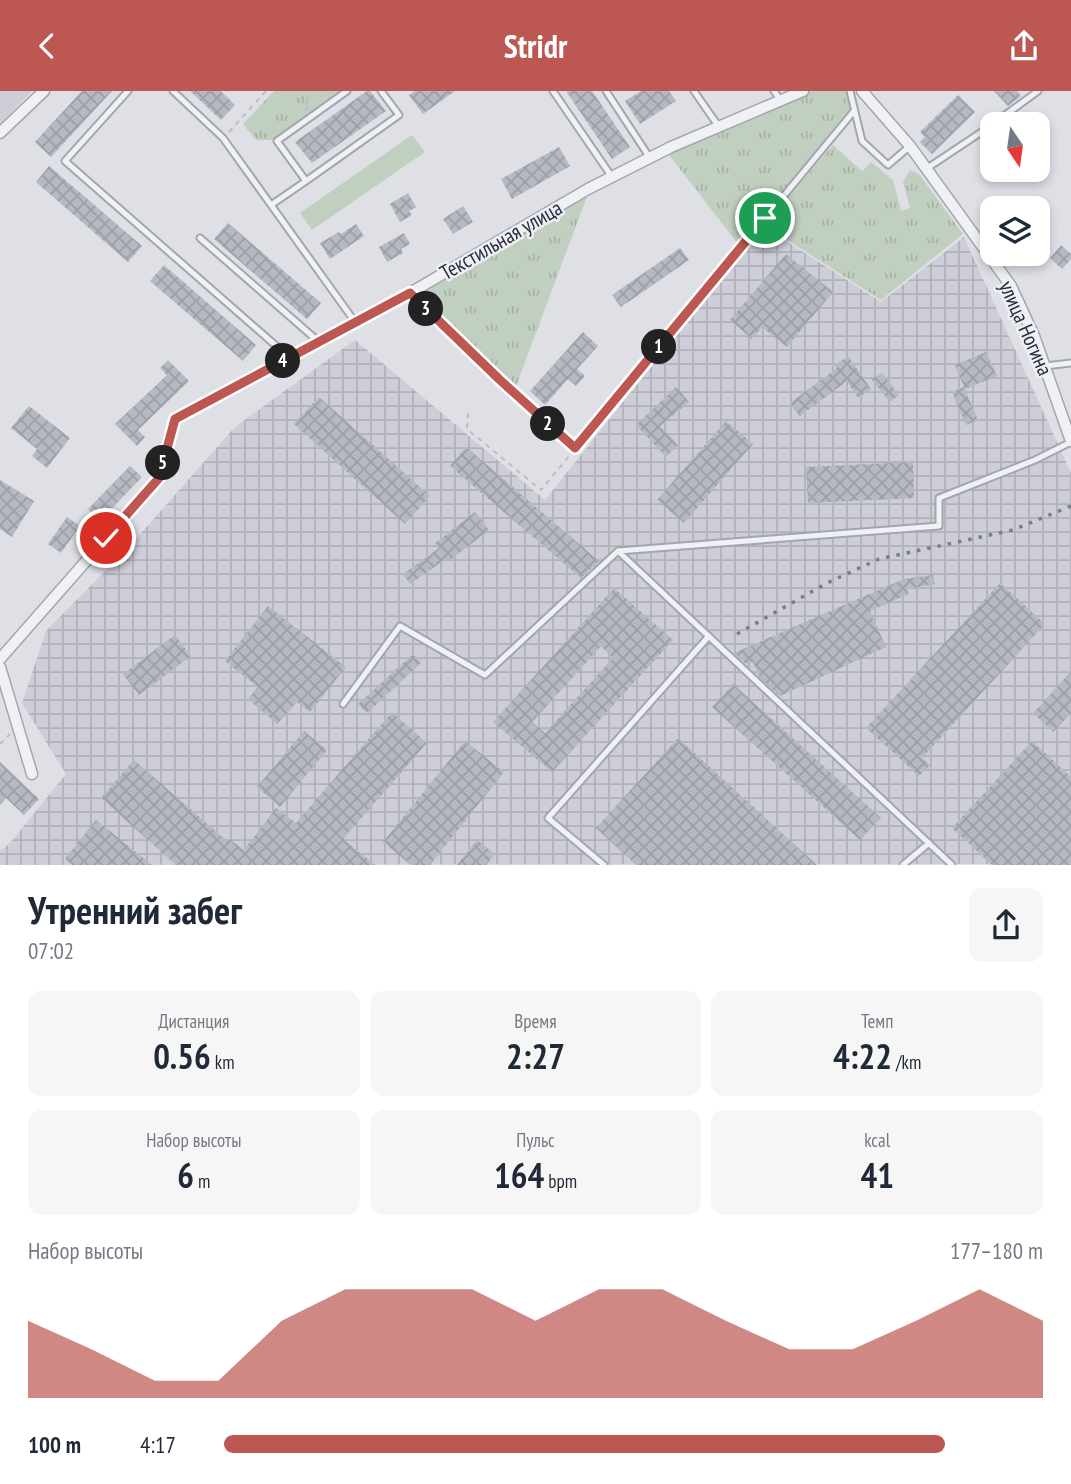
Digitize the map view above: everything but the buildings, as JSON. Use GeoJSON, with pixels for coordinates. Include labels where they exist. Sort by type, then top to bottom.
{"type":"FeatureCollection","features":[{"type":"Feature","properties":{"kind":"street"},"geometry":{"type":"LineString","coordinates":[[0,132],[44,91]]}},
{"type":"Feature","properties":{"kind":"street","name":"Текстильная улица"},"geometry":{"type":"LineString","coordinates":[[0,659],[159,478],[175,419],[410,293],[588,189],[650,157],[803,91]]}},
{"type":"Feature","properties":{"kind":"street","name":"улица Ногина"},"geometry":{"type":"LineString","coordinates":[[862,91],[910,146],[1011,286],[1034,336],[1071,441]]}},
{"type":"Feature","properties":{"kind":"street"},"geometry":{"type":"LineString","coordinates":[[0,667],[32,774]]}},
{"type":"Feature","properties":{"kind":"lane"},"geometry":{"type":"LineString","coordinates":[[128,91],[65,161],[290,358]]}},
{"type":"Feature","properties":{"kind":"lane"},"geometry":{"type":"LineString","coordinates":[[173,91],[223,138],[355,322]]}},
{"type":"Feature","properties":{"kind":"lane"},"geometry":{"type":"LineString","coordinates":[[306,181],[277,141],[348,91]]}},
{"type":"Feature","properties":{"kind":"lane"},"geometry":{"type":"LineString","coordinates":[[271,205],[399,115],[382,91]]}},
{"type":"Feature","properties":{"kind":"lane"},"geometry":{"type":"LineString","coordinates":[[553,91],[612,177]]}},
{"type":"Feature","properties":{"kind":"lane"},"geometry":{"type":"LineString","coordinates":[[606,91],[650,157]]}},
{"type":"Feature","properties":{"kind":"lane"},"geometry":{"type":"LineString","coordinates":[[694,91],[719,127]]}},
{"type":"Feature","properties":{"kind":"lane"},"geometry":{"type":"LineString","coordinates":[[774,91],[781,101]]}},
{"type":"Feature","properties":{"kind":"lane"},"geometry":{"type":"LineString","coordinates":[[850,91],[862,141],[888,165],[910,146]]}},
{"type":"Feature","properties":{"kind":"lane"},"geometry":{"type":"LineString","coordinates":[[1010,112],[1038,91]]}},
{"type":"Feature","properties":{"kind":"lane"},"geometry":{"type":"LineString","coordinates":[[410,293],[575,448],[854,111]]}},
{"type":"Feature","properties":{"kind":"lane"},"geometry":{"type":"LineString","coordinates":[[926,169],[980,134]]}},
{"type":"Feature","properties":{"kind":"lane"},"geometry":{"type":"LineString","coordinates":[[200,238],[319,342]]}},
{"type":"Feature","properties":{"kind":"lane"},"geometry":{"type":"LineString","coordinates":[[1045,366],[1071,363]]}},
{"type":"Feature","properties":{"kind":"lane"},"geometry":{"type":"LineString","coordinates":[[343,704],[400,626],[485,675],[618,551],[939,526],[939,498],[1035,460],[1071,441]]}},
{"type":"Feature","properties":{"kind":"lane"},"geometry":{"type":"LineString","coordinates":[[618,551],[952,865]]}},
{"type":"Feature","properties":{"kind":"lane"},"geometry":{"type":"LineString","coordinates":[[604,865],[548,818],[709,636]]}},
{"type":"Feature","properties":{"kind":"lane"},"geometry":{"type":"LineString","coordinates":[[903,865],[929,843]]}},
{"type":"Feature","properties":{"kind":"path"},"geometry":{"type":"LineString","coordinates":[[223,138],[266,91]]}},
{"type":"Feature","properties":{"kind":"path"},"geometry":{"type":"LineString","coordinates":[[304,122],[308,91]]}},
{"type":"Feature","properties":{"kind":"path"},"geometry":{"type":"LineString","coordinates":[[468,413],[467,429],[541,490],[575,448]]}},
{"type":"Feature","properties":{"kind":"shaded area"},"geometry":{"type":"Polygon","coordinates":[[[0,91],[32,91],[0,124],[0,91]]]}},
{"type":"Feature","properties":{"kind":"shaded area"},"geometry":{"type":"Polygon","coordinates":[[[763,226],[881,302],[964,237],[1071,473],[1071,864],[0,865],[0,851],[10,843],[66,774],[22,703],[46,631],[128,548],[235,427],[355,340],[545,500],[763,226]]]}},
{"type":"Feature","properties":{"kind":"green space"},"geometry":{"type":"Polygon","coordinates":[[[274,91],[342,93],[276,140],[256,140],[243,124],[274,91]]]}},
{"type":"Feature","properties":{"kind":"green space"},"geometry":{"type":"Polygon","coordinates":[[[809,91],[851,91],[852,109],[738,244],[666,151],[809,91]]]}},
{"type":"Feature","properties":{"kind":"green space"},"geometry":{"type":"Polygon","coordinates":[[[412,135],[425,152],[312,230],[300,213],[412,135]]]}},
{"type":"Feature","properties":{"kind":"green space"},"geometry":{"type":"Polygon","coordinates":[[[833,145],[862,171],[871,162],[893,180],[901,211],[910,208],[903,182],[910,170],[919,174],[963,234],[881,300],[764,225],[833,145]]]}},
{"type":"Feature","properties":{"kind":"green space"},"geometry":{"type":"Polygon","coordinates":[[[588,194],[515,389],[415,293],[588,194]]]}},
{"type":"Feature","properties":{"kind":"railway"},"geometry":{"type":"LineString","coordinates":[[737,634],[827,583],[879,559],[1013,530],[1071,506]]}},
{"type":"Feature","properties":{"kind":"route"},"geometry":{"type":"LineString","coordinates":[[106,538],[159,478],[175,419],[410,293],[575,448],[765,218]]}}]}
